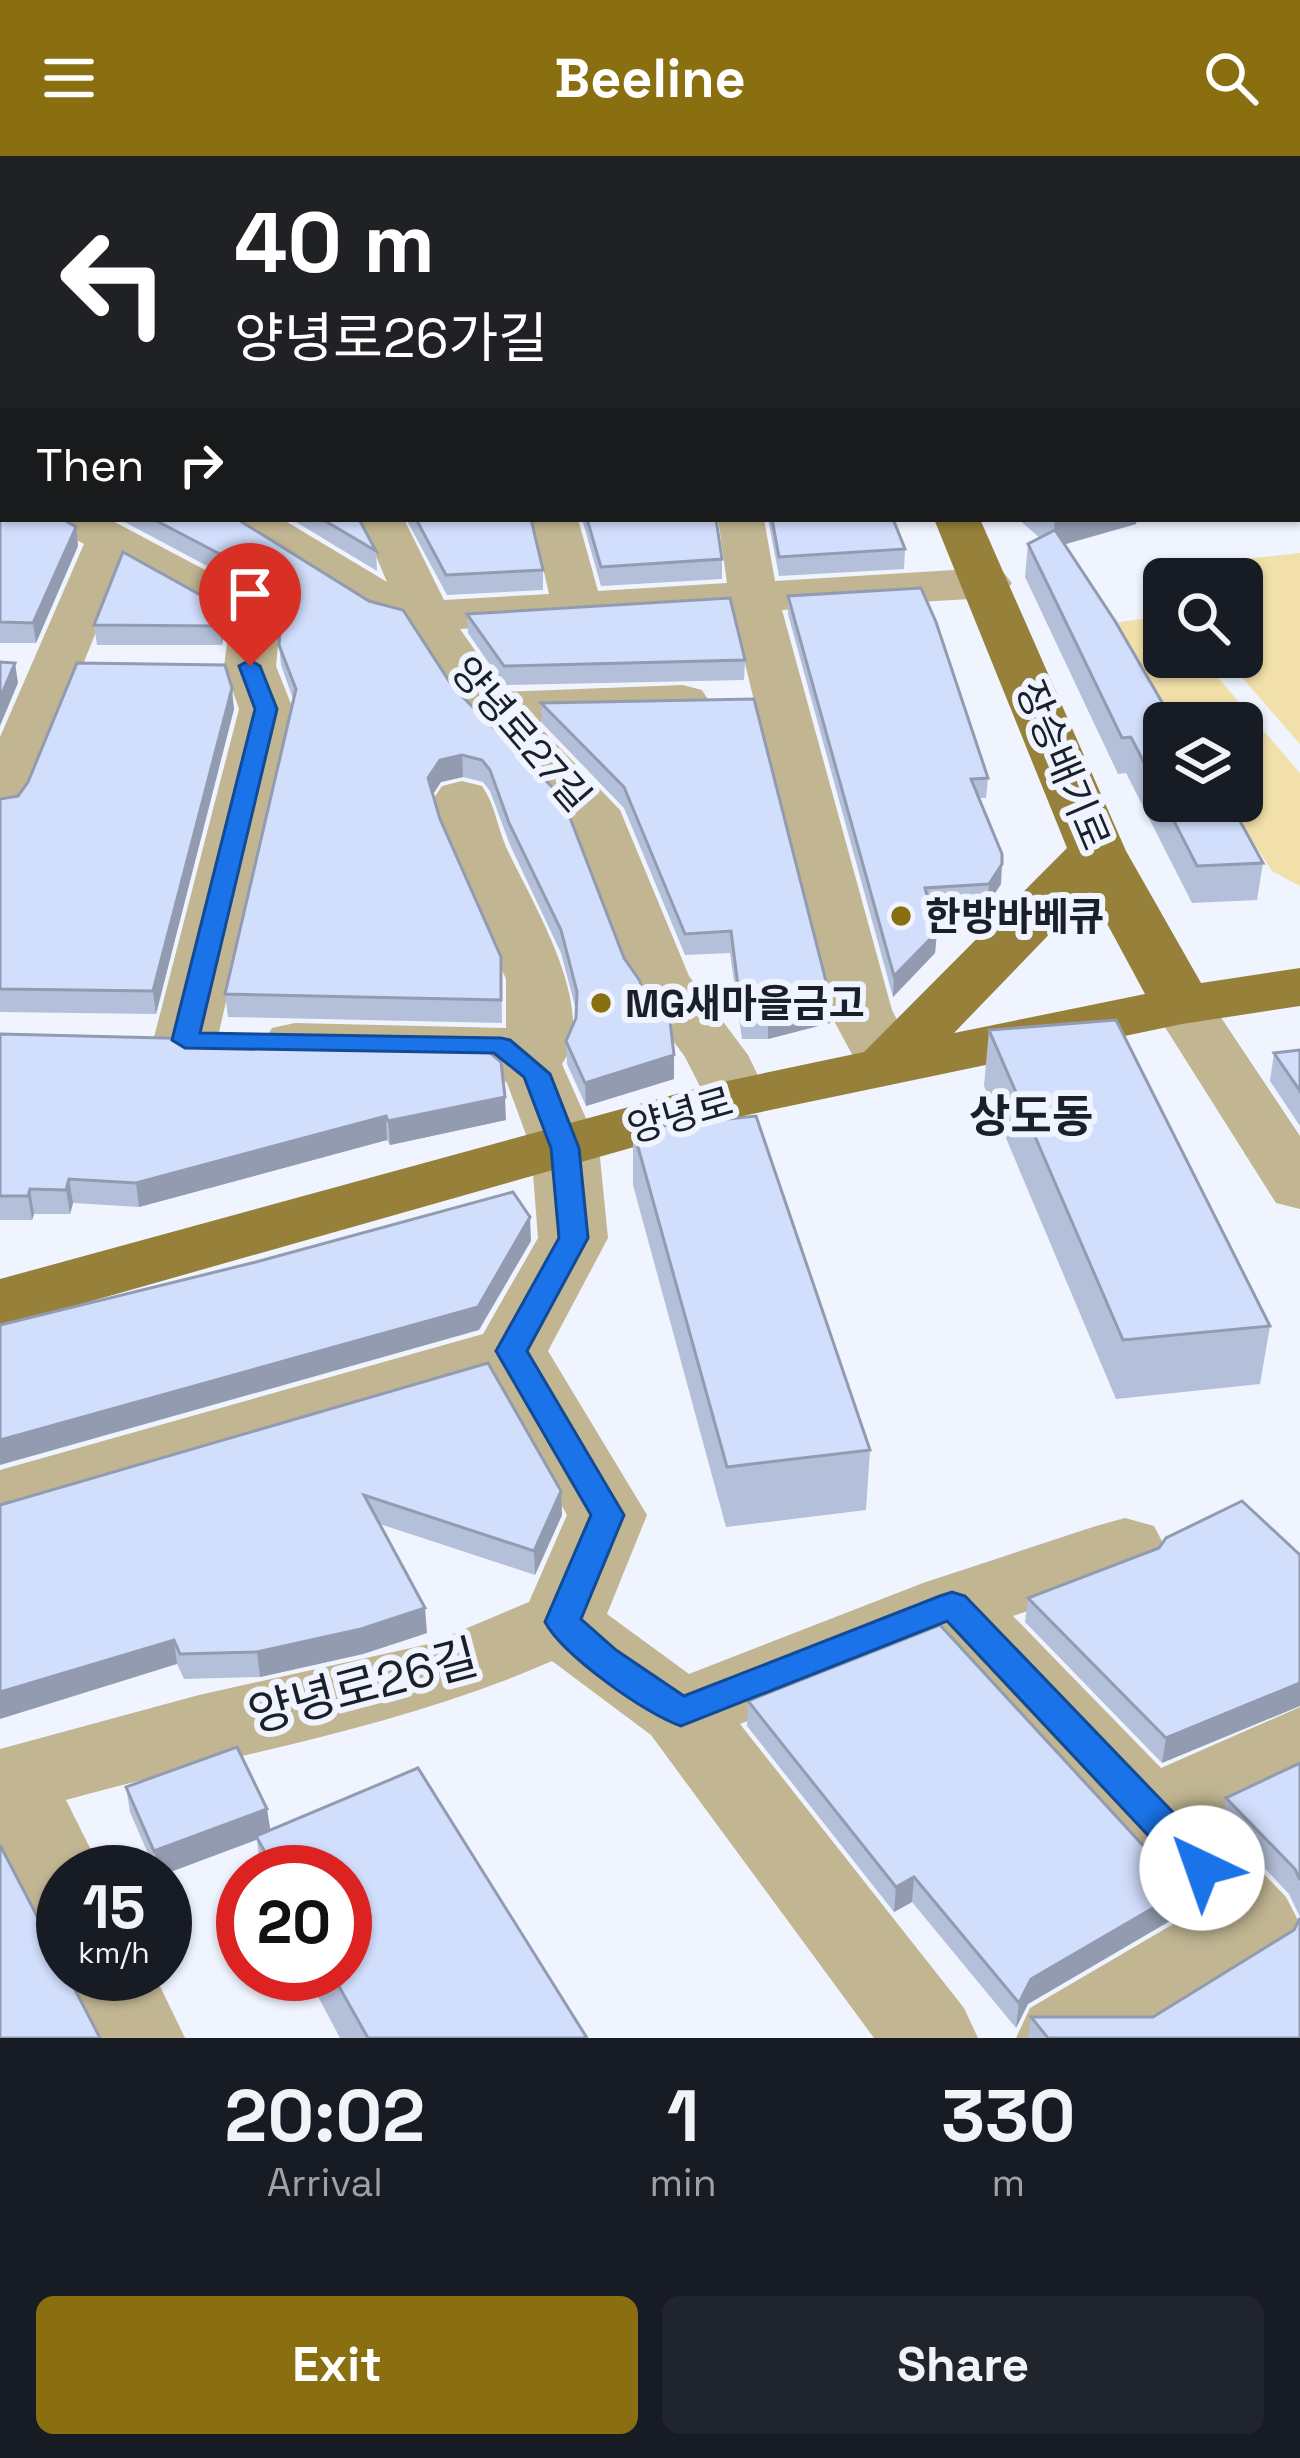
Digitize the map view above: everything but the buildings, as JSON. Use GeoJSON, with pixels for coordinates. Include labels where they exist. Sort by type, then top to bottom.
{"type":"FeatureCollection","features":[{"type":"Feature","properties":{"kind":"main road","name":"장승배기로"},"geometry":{"type":"LineString","coordinates":[[958,522],[1097,851],[1183,1005]]}},
{"type":"Feature","properties":{"kind":"main road"},"geometry":{"type":"LineString","coordinates":[[888,1064],[1097,851]]}},
{"type":"Feature","properties":{"kind":"main road","name":"양녕로"},"geometry":{"type":"LineString","coordinates":[[0,1304],[736,1098],[1183,1005],[1300,987]]}},
{"type":"Feature","properties":{"kind":"street","name":"양녕로27길"},"geometry":{"type":"LineString","coordinates":[[254,522],[391,606],[426,616],[489,708],[592,810],[659,979],[716,1055],[736,1098]]}},
{"type":"Feature","properties":{"kind":"street"},"geometry":{"type":"LineString","coordinates":[[380,522],[389,531],[426,616],[987,583]]}},
{"type":"Feature","properties":{"kind":"street"},"geometry":{"type":"LineString","coordinates":[[556,522],[578,605]]}},
{"type":"Feature","properties":{"kind":"street"},"geometry":{"type":"LineString","coordinates":[[741,522],[753,595],[860,1010],[888,1064]]}},
{"type":"Feature","properties":{"kind":"street"},"geometry":{"type":"LineString","coordinates":[[0,801],[83,663],[92,531],[236,607],[255,625],[226,666],[266,709],[185,1040]]}},
{"type":"Feature","properties":{"kind":"street"},"geometry":{"type":"LineString","coordinates":[[0,663],[83,663]]}},
{"type":"Feature","properties":{"kind":"street"},"geometry":{"type":"LineString","coordinates":[[489,708],[780,699]]}},
{"type":"Feature","properties":{"kind":"street"},"geometry":{"type":"LineString","coordinates":[[462,798],[474,839],[537,979],[539,1051],[518,1059]]}},
{"type":"Feature","properties":{"kind":"street"},"geometry":{"type":"LineString","coordinates":[[1183,1005],[1300,1188]]}},
{"type":"Feature","properties":{"kind":"street"},"geometry":{"type":"LineString","coordinates":[[0,1498],[512,1351],[573,1238],[565,1148],[536,1074],[501,1046],[116,1038]]}},
{"type":"Feature","properties":{"kind":"street"},"geometry":{"type":"LineString","coordinates":[[512,1351],[608,1515],[562,1622],[604,1659],[681,1712],[930,2038]]}},
{"type":"Feature","properties":{"kind":"street"},"geometry":{"type":"LineString","coordinates":[[681,1712],[952,1605],[1125,1547]]}},
{"type":"Feature","properties":{"kind":"street"},"geometry":{"type":"LineString","coordinates":[[952,1605],[1253,1924],[1064,2038]]}},
{"type":"Feature","properties":{"kind":"street","name":"양녕로26길"},"geometry":{"type":"LineString","coordinates":[[6,1782],[446,1672],[562,1622]]}},
{"type":"Feature","properties":{"kind":"street"},"geometry":{"type":"LineString","coordinates":[[1152,1812],[1300,1741]]}},
{"type":"Feature","properties":{"kind":"street"},"geometry":{"type":"LineString","coordinates":[[6,1782],[41,1845]]}},
{"type":"Feature","properties":{"kind":"street"},"geometry":{"type":"LineString","coordinates":[[119,2001],[136,2038]]}},
{"type":"Feature","properties":{"kind":"shaded area"},"geometry":{"type":"Polygon","coordinates":[[[1300,553],[1300,744],[1242,678],[1263,678],[1263,558],[1252,558],[1300,553]]]}},
{"type":"Feature","properties":{"kind":"shaded area"},"geometry":{"type":"Polygon","coordinates":[[[1143,619],[1143,676],[1108,624],[1143,619]]]}},
{"type":"Feature","properties":{"kind":"shaded area"},"geometry":{"type":"Polygon","coordinates":[[[1144,678],[1218,678],[1239,702],[1160,702],[1144,678]]]}},
{"type":"Feature","properties":{"kind":"shaded area"},"geometry":{"type":"Polygon","coordinates":[[[1263,730],[1300,773],[1300,886],[1272,871],[1240,822],[1263,822],[1263,730]]]}},
{"type":"Feature","properties":{"kind":"place","name":"한방바베큐"},"geometry":{"type":"Point","coordinates":[901,916]}},
{"type":"Feature","properties":{"kind":"place","name":"MG새마을금고"},"geometry":{"type":"Point","coordinates":[601,1003]}},
{"type":"Feature","properties":{"kind":"district","name":"상도동"},"geometry":{"type":"Point","coordinates":[1031,1116]}},
{"type":"Feature","properties":{"kind":"route"},"geometry":{"type":"LineString","coordinates":[[250,666],[266,709],[185,1040],[501,1046],[536,1074],[565,1148],[573,1238],[512,1351],[608,1515],[562,1622],[604,1659],[681,1712],[952,1605],[1202,1868]]}}]}
